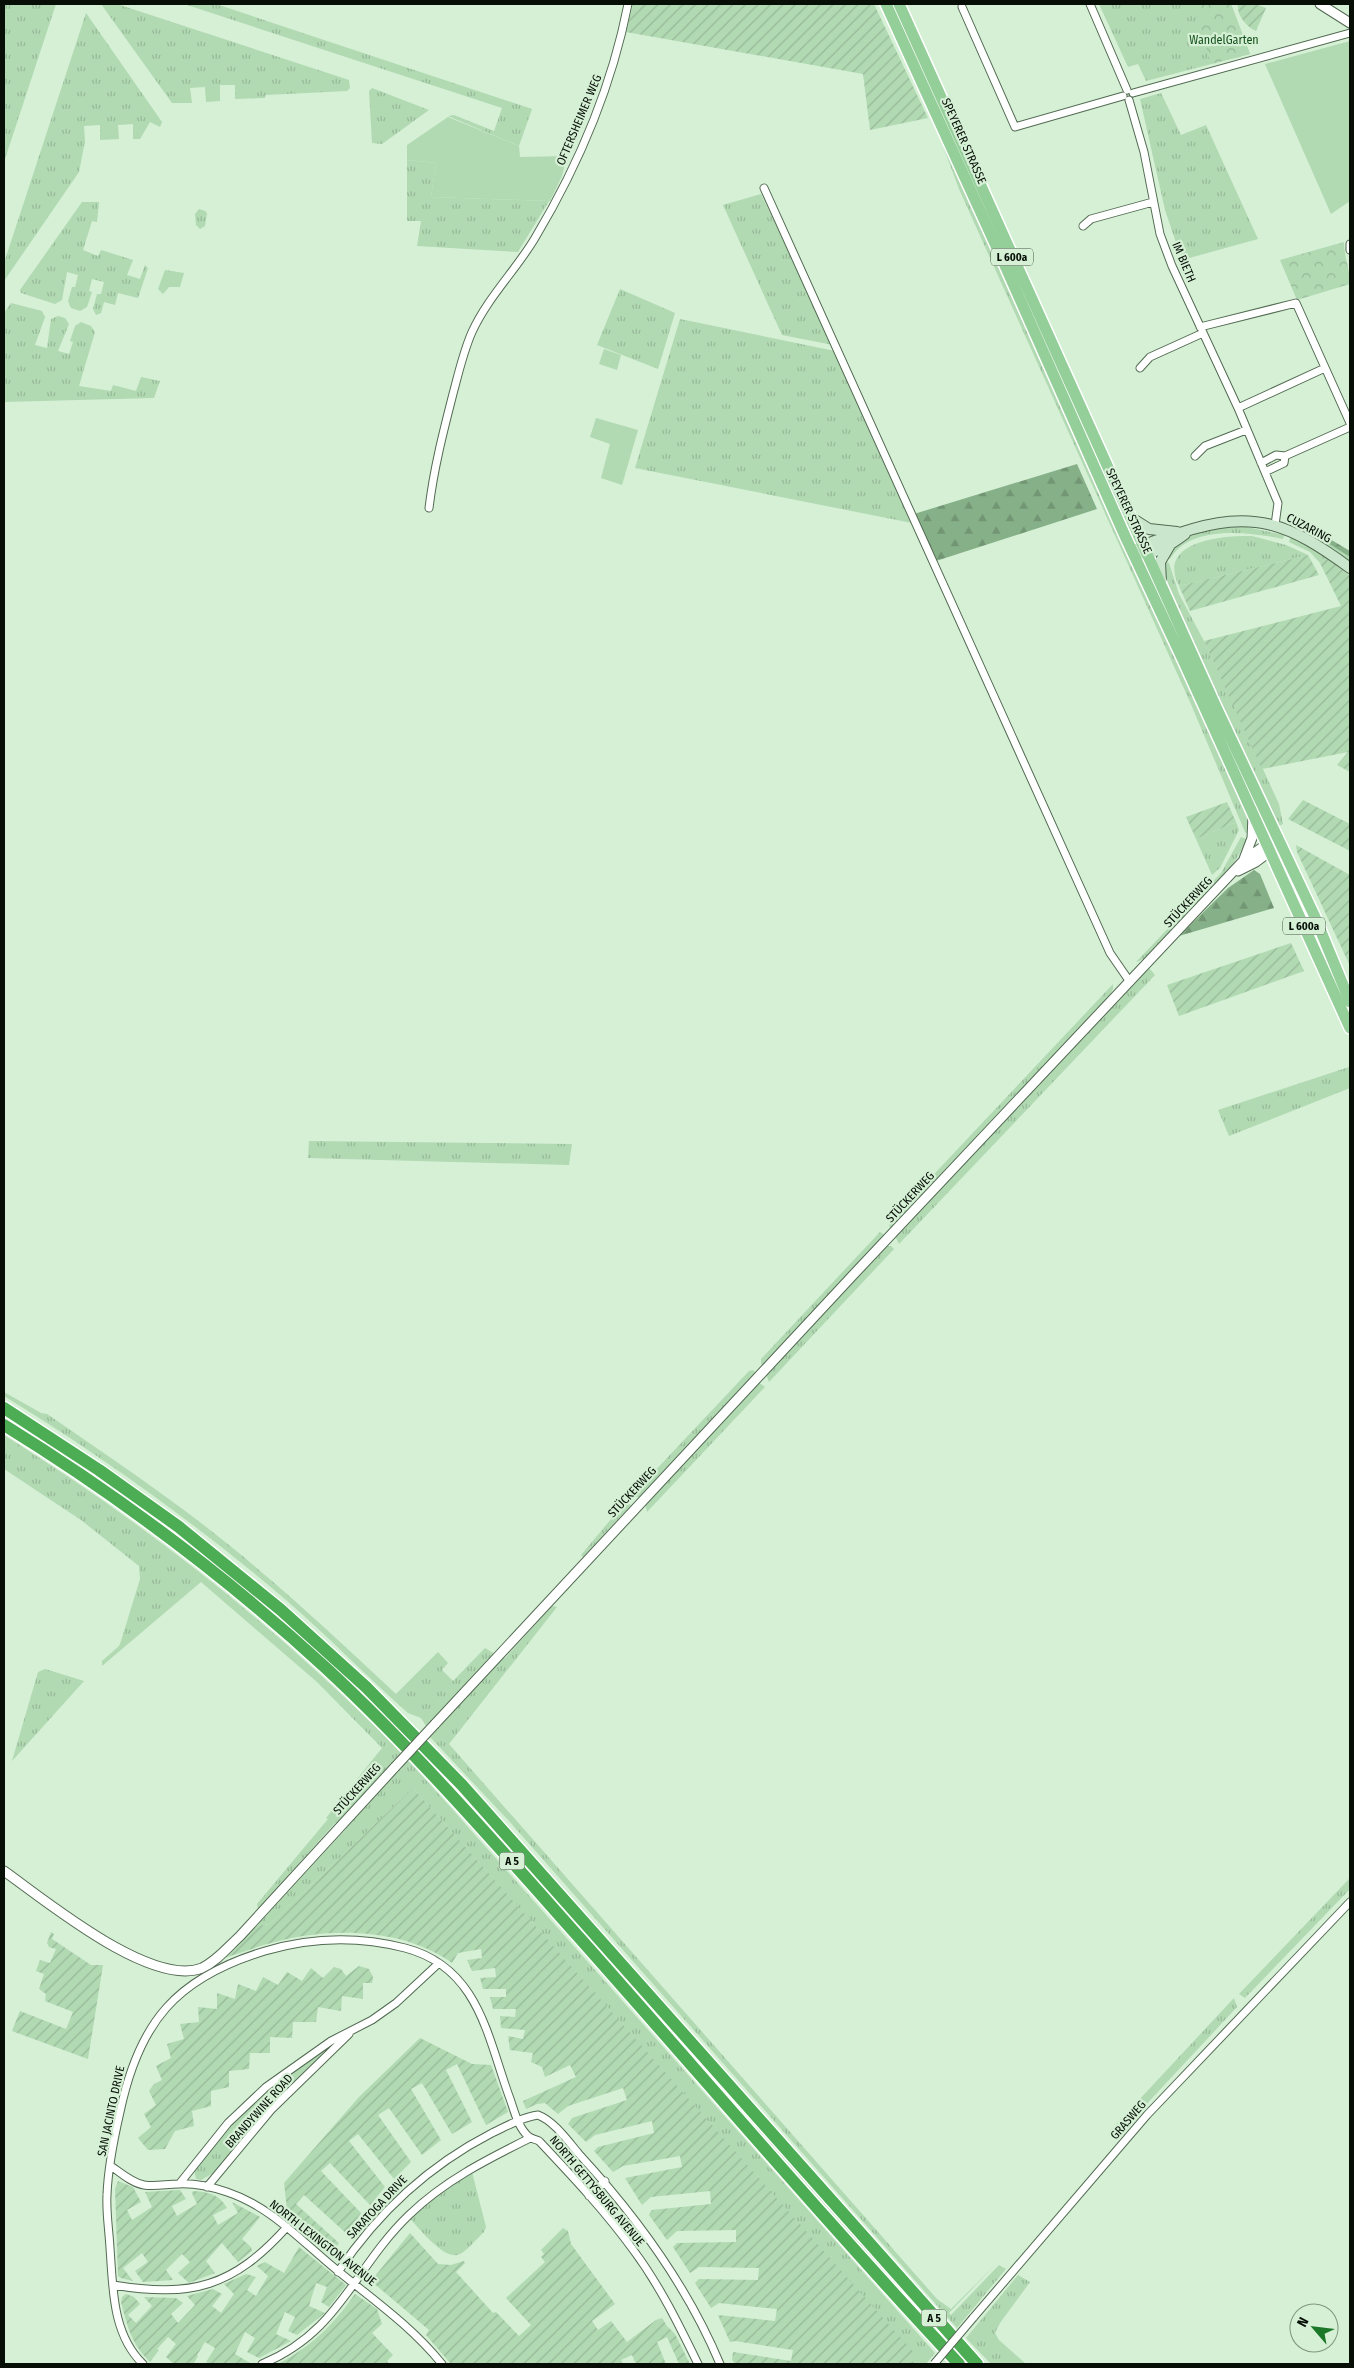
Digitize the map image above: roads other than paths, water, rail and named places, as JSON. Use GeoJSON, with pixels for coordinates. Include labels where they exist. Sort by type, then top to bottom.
{"type":"FeatureCollection","features":[{"type":"Feature","properties":{"kind":"highway","name":"A 5"},"geometry":{"type":"LineString","coordinates":[[4,1408],[99,1470],[186,1533],[281,1610],[366,1686],[462,1784],[977,2364]]}},
{"type":"Feature","properties":{"kind":"highway","name":"A 5"},"geometry":{"type":"LineString","coordinates":[[4,1425],[91,1481],[200,1561],[274,1622],[387,1727],[483,1829],[959,2364]]}},
{"type":"Feature","properties":{"kind":"main road","name":"SPEYERER STRASSE"},"geometry":{"type":"LineString","coordinates":[[886,4],[1132,552],[1350,1028]]}},
{"type":"Feature","properties":{"kind":"main road","name":"SPEYERER STRASSE"},"geometry":{"type":"LineString","coordinates":[[899,4],[1161,586],[1280,841],[1350,1002]]}},
{"type":"Feature","properties":{"kind":"main road"},"geometry":{"type":"LineString","coordinates":[[1130,516],[1149,529],[1180,532]]}},
{"type":"Feature","properties":{"kind":"main road","name":"CUZARING"},"geometry":{"type":"LineString","coordinates":[[1145,550],[1192,528],[1240,520],[1275,525],[1315,544],[1350,568]]}},
{"type":"Feature","properties":{"kind":"main road","name":"CUZARING"},"geometry":{"type":"LineString","coordinates":[[1132,552],[1170,545],[1192,528]]}},
{"type":"Feature","properties":{"kind":"main road"},"geometry":{"type":"LineString","coordinates":[[1161,586],[1160,562],[1170,545]]}},
{"type":"Feature","properties":{"kind":"street","name":"OFTERSHEIMER WEG"},"geometry":{"type":"LineString","coordinates":[[429,508],[438,445],[472,333],[484,309],[535,239],[560,194],[606,88],[616,59],[628,4]]}},
{"type":"Feature","properties":{"kind":"street","name":"IM BIETH"},"geometry":{"type":"LineString","coordinates":[[1090,4],[1128,95],[1144,152],[1153,202],[1166,250],[1238,408],[1278,503],[1275,525]]}},
{"type":"Feature","properties":{"kind":"street"},"geometry":{"type":"LineString","coordinates":[[1320,4],[1350,23]]}},
{"type":"Feature","properties":{"kind":"street"},"geometry":{"type":"LineString","coordinates":[[962,7],[1016,127],[1350,33]]}},
{"type":"Feature","properties":{"kind":"street"},"geometry":{"type":"LineString","coordinates":[[764,188],[1110,953],[1130,982]]}},
{"type":"Feature","properties":{"kind":"street"},"geometry":{"type":"LineString","coordinates":[[1083,226],[1091,220],[1153,202]]}},
{"type":"Feature","properties":{"kind":"street"},"geometry":{"type":"LineString","coordinates":[[1350,244],[1350,250]]}},
{"type":"Feature","properties":{"kind":"street"},"geometry":{"type":"LineString","coordinates":[[1140,368],[1150,357],[1202,330],[1296,303],[1350,425],[1286,456],[1276,455],[1261,463]]}},
{"type":"Feature","properties":{"kind":"street"},"geometry":{"type":"LineString","coordinates":[[1238,408],[1325,368]]}},
{"type":"Feature","properties":{"kind":"street"},"geometry":{"type":"LineString","coordinates":[[1195,456],[1205,446],[1246,430]]}},
{"type":"Feature","properties":{"kind":"street"},"geometry":{"type":"LineString","coordinates":[[1265,472],[1284,463],[1286,456]]}},
{"type":"Feature","properties":{"kind":"street"},"geometry":{"type":"LineString","coordinates":[[1244,860],[1252,838],[1253,813]]}},
{"type":"Feature","properties":{"kind":"street","name":"STÜCKERWEG"},"geometry":{"type":"LineString","coordinates":[[1231,874],[1280,841]]}},
{"type":"Feature","properties":{"kind":"street","name":"STÜCKERWEG"},"geometry":{"type":"LineString","coordinates":[[8,1874],[85,1928],[155,1966],[176,1971],[202,1968],[215,1960],[240,1936],[854,1274],[1244,860],[1269,848]]}},
{"type":"Feature","properties":{"kind":"street","name":"GRASWEG"},"geometry":{"type":"LineString","coordinates":[[934,2364],[1153,2109],[1350,1902]]}},
{"type":"Feature","properties":{"kind":"street","name":"SAN JACINTO DRIVE"},"geometry":{"type":"LineString","coordinates":[[143,2364],[134,2356],[123,2337],[113,2285],[107,2198],[117,2127],[132,2063],[151,2026],[169,2005],[188,1988],[242,1958],[283,1946],[327,1939],[379,1942],[422,1954],[439,1963],[460,1980],[480,2013],[518,2120]]}},
{"type":"Feature","properties":{"kind":"street","name":"BRANDYWINE ROAD"},"geometry":{"type":"LineString","coordinates":[[180,2183],[228,2123],[266,2086],[331,2041],[351,2032],[396,2003],[439,1963]]}},
{"type":"Feature","properties":{"kind":"street","name":"BRANDYWINE ROAD"},"geometry":{"type":"LineString","coordinates":[[206,2186],[271,2110],[351,2032]]}},
{"type":"Feature","properties":{"kind":"street","name":"NORTH GETTYSBURG AVENUE"},"geometry":{"type":"LineString","coordinates":[[698,2364],[677,2320],[650,2274],[589,2196],[540,2141],[530,2138],[518,2120],[533,2116],[543,2117],[605,2181],[648,2235],[670,2267],[692,2306],[720,2364]]}},
{"type":"Feature","properties":{"kind":"street","name":"SARATOGA DRIVE"},"geometry":{"type":"LineString","coordinates":[[338,2272],[376,2221],[416,2182],[476,2142],[518,2120]]}},
{"type":"Feature","properties":{"kind":"street"},"geometry":{"type":"LineString","coordinates":[[262,2364],[296,2347],[315,2332],[356,2283],[384,2242],[429,2196],[471,2168],[530,2138]]}},
{"type":"Feature","properties":{"kind":"street","name":"NORTH LEXINGTON AVENUE"},"geometry":{"type":"LineString","coordinates":[[111,2166],[124,2176],[144,2185],[180,2183],[206,2186],[249,2201],[271,2214],[338,2272],[356,2283],[417,2334],[442,2364]]}},
{"type":"Feature","properties":{"kind":"street"},"geometry":{"type":"LineString","coordinates":[[589,2196],[605,2181]]}},
{"type":"Feature","properties":{"kind":"street"},"geometry":{"type":"LineString","coordinates":[[113,2285],[168,2291],[211,2283],[248,2265],[268,2248],[287,2227]]}},
{"type":"Feature","properties":{"kind":"park label","name":"WandelGarten"},"geometry":{"type":"Point","coordinates":[1224,40]}}]}
